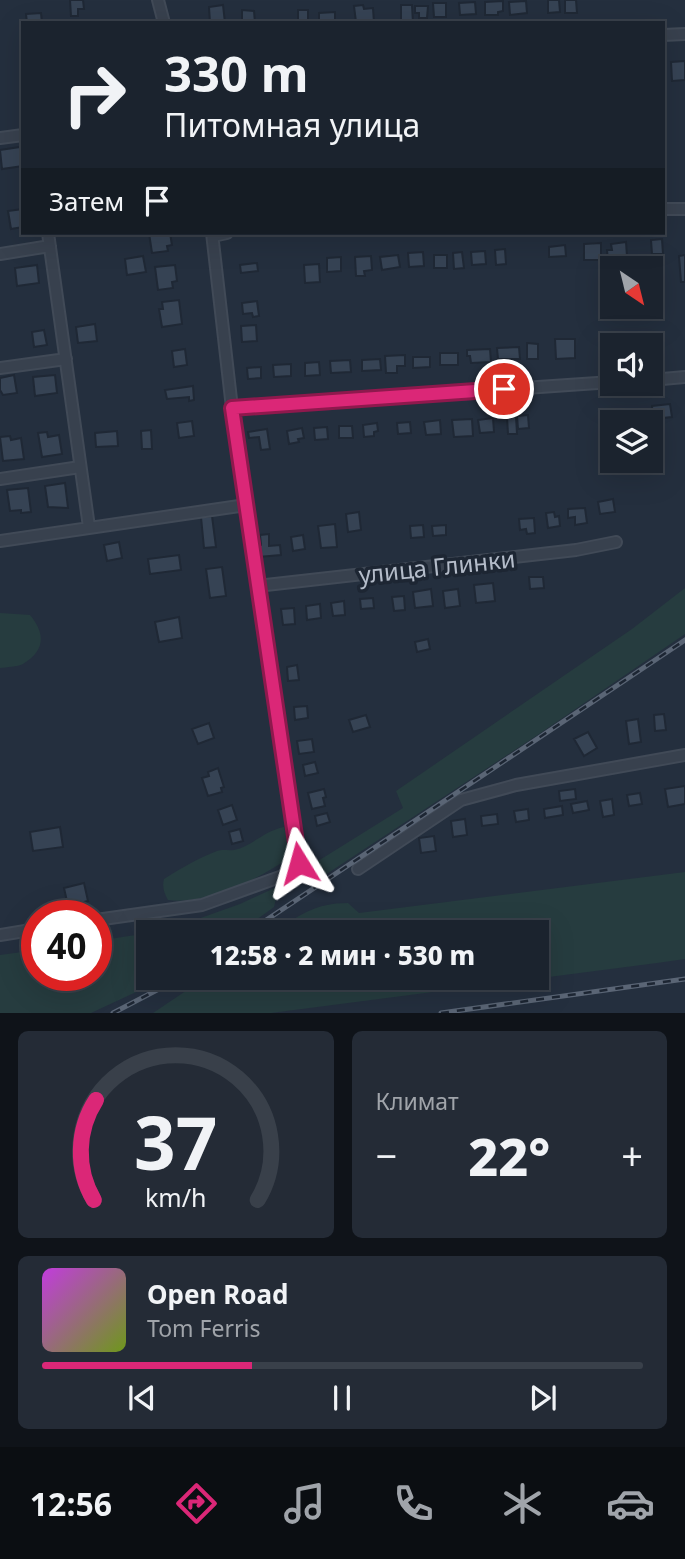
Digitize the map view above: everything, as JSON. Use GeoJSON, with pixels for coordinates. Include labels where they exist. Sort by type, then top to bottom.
{"type":"FeatureCollection","features":[{"type":"Feature","properties":{"kind":"street"},"geometry":{"type":"LineString","coordinates":[[158,0],[163,21]]}},
{"type":"Feature","properties":{"kind":"street"},"geometry":{"type":"LineString","coordinates":[[665,35],[685,34]]}},
{"type":"Feature","properties":{"kind":"street"},"geometry":{"type":"LineString","coordinates":[[0,138],[21,135]]}},
{"type":"Feature","properties":{"kind":"street"},"geometry":{"type":"LineString","coordinates":[[665,209],[685,209]]}},
{"type":"Feature","properties":{"kind":"street"},"geometry":{"type":"LineString","coordinates":[[48,235],[89,527]]}},
{"type":"Feature","properties":{"kind":"street"},"geometry":{"type":"LineString","coordinates":[[112,918],[202,905],[288,874],[299,863],[232,408],[213,235]]}},
{"type":"Feature","properties":{"kind":"street"},"geometry":{"type":"LineString","coordinates":[[0,254],[50,246]]}},
{"type":"Feature","properties":{"kind":"street"},"geometry":{"type":"LineString","coordinates":[[0,368],[66,359]]}},
{"type":"Feature","properties":{"kind":"street"},"geometry":{"type":"LineString","coordinates":[[663,379],[685,377]]}},
{"type":"Feature","properties":{"kind":"street"},"geometry":{"type":"LineString","coordinates":[[232,408],[600,383]]}},
{"type":"Feature","properties":{"kind":"street"},"geometry":{"type":"LineString","coordinates":[[0,479],[80,467]]}},
{"type":"Feature","properties":{"kind":"street"},"geometry":{"type":"LineString","coordinates":[[0,541],[246,505]]}},
{"type":"Feature","properties":{"kind":"street","name":"улица Глинки"},"geometry":{"type":"LineString","coordinates":[[257,586],[576,550],[616,542]]}},
{"type":"Feature","properties":{"kind":"street"},"geometry":{"type":"LineString","coordinates":[[358,869],[461,800],[516,785],[685,755]]}},
{"type":"Feature","properties":{"kind":"street"},"geometry":{"type":"LineString","coordinates":[[0,935],[21,932]]}},
{"type":"Feature","properties":{"kind":"green space"},"geometry":{"type":"Polygon","coordinates":[[[685,588],[685,634],[319,879],[312,874],[310,866],[403,808],[396,791],[632,629],[685,588]]]}},
{"type":"Feature","properties":{"kind":"green space"},"geometry":{"type":"Polygon","coordinates":[[[0,613],[30,615],[38,628],[41,641],[39,647],[31,659],[23,664],[0,668],[0,613]]]}},
{"type":"Feature","properties":{"kind":"green space"},"geometry":{"type":"Polygon","coordinates":[[[284,827],[289,845],[286,860],[230,890],[199,899],[168,900],[163,882],[170,875],[219,850],[240,848],[284,827]]]}},
{"type":"Feature","properties":{"kind":"green space"},"geometry":{"type":"Polygon","coordinates":[[[685,872],[685,959],[549,977],[549,920],[293,920],[326,905],[348,903],[359,913],[685,872]]]}},
{"type":"Feature","properties":{"kind":"green space"},"geometry":{"type":"Polygon","coordinates":[[[279,886],[274,907],[256,920],[195,920],[279,886]]]}},
{"type":"Feature","properties":{"kind":"green space"},"geometry":{"type":"Polygon","coordinates":[[[136,935],[136,990],[140,990],[91,1013],[0,1013],[0,955],[21,952],[21,991],[112,991],[112,939],[136,935]]]}},
{"type":"Feature","properties":{"kind":"green space"},"geometry":{"type":"Polygon","coordinates":[[[187,990],[447,990],[271,1013],[153,1013],[187,990]]]}},
{"type":"Feature","properties":{"kind":"building"},"geometry":{"type":"Polygon","coordinates":[[[70,0],[83,0],[84,9],[78,9],[78,16],[71,16],[70,0]]]}},
{"type":"Feature","properties":{"kind":"building"},"geometry":{"type":"Polygon","coordinates":[[[548,0],[559,0],[560,12],[548,13],[548,0]]]}},
{"type":"Feature","properties":{"kind":"building"},"geometry":{"type":"Polygon","coordinates":[[[565,0],[576,0],[577,13],[565,13],[565,0]]]}},
{"type":"Feature","properties":{"kind":"building"},"geometry":{"type":"Polygon","coordinates":[[[503,1],[503,11],[498,12],[498,15],[485,15],[485,2],[503,1]]]}},
{"type":"Feature","properties":{"kind":"building"},"geometry":{"type":"Polygon","coordinates":[[[526,1],[527,13],[510,15],[509,2],[526,1]]]}},
{"type":"Feature","properties":{"kind":"building"},"geometry":{"type":"Polygon","coordinates":[[[475,2],[476,14],[460,15],[459,3],[475,2]]]}},
{"type":"Feature","properties":{"kind":"building"},"geometry":{"type":"Polygon","coordinates":[[[433,3],[446,3],[446,17],[434,17],[433,3]]]}},
{"type":"Feature","properties":{"kind":"building"},"geometry":{"type":"Polygon","coordinates":[[[223,5],[225,21],[210,21],[209,7],[223,5]]]}},
{"type":"Feature","properties":{"kind":"building"},"geometry":{"type":"Polygon","coordinates":[[[401,5],[412,5],[413,21],[401,21],[401,5]]]}},
{"type":"Feature","properties":{"kind":"building"},"geometry":{"type":"Polygon","coordinates":[[[354,6],[373,8],[374,21],[356,21],[354,6]]]}},
{"type":"Feature","properties":{"kind":"building"},"geometry":{"type":"Polygon","coordinates":[[[415,6],[428,6],[427,18],[419,18],[419,13],[415,13],[415,6]]]}},
{"type":"Feature","properties":{"kind":"building"},"geometry":{"type":"Polygon","coordinates":[[[242,10],[254,11],[255,21],[242,21],[242,10]]]}},
{"type":"Feature","properties":{"kind":"building"},"geometry":{"type":"Polygon","coordinates":[[[298,10],[308,10],[308,21],[298,21],[298,10]]]}},
{"type":"Feature","properties":{"kind":"building"},"geometry":{"type":"Polygon","coordinates":[[[335,12],[335,21],[319,21],[319,13],[335,12]]]}},
{"type":"Feature","properties":{"kind":"building"},"geometry":{"type":"Polygon","coordinates":[[[41,13],[42,21],[27,21],[26,14],[41,13]]]}},
{"type":"Feature","properties":{"kind":"building"},"geometry":{"type":"Polygon","coordinates":[[[685,61],[685,80],[672,81],[671,62],[685,61]]]}},
{"type":"Feature","properties":{"kind":"building"},"geometry":{"type":"Polygon","coordinates":[[[20,147],[21,166],[2,169],[0,150],[20,147]]]}},
{"type":"Feature","properties":{"kind":"building"},"geometry":{"type":"Polygon","coordinates":[[[21,209],[21,227],[11,229],[8,211],[21,209]]]}},
{"type":"Feature","properties":{"kind":"building"},"geometry":{"type":"Polygon","coordinates":[[[149,235],[170,235],[172,245],[167,246],[168,251],[152,253],[149,235]]]}},
{"type":"Feature","properties":{"kind":"building"},"geometry":{"type":"Polygon","coordinates":[[[662,239],[663,254],[652,254],[651,240],[662,239]]]}},
{"type":"Feature","properties":{"kind":"building"},"geometry":{"type":"Polygon","coordinates":[[[626,242],[627,256],[608,256],[607,250],[612,250],[611,244],[626,242]]]}},
{"type":"Feature","properties":{"kind":"building"},"geometry":{"type":"Polygon","coordinates":[[[601,243],[600,260],[584,260],[584,244],[601,243]]]}},
{"type":"Feature","properties":{"kind":"building"},"geometry":{"type":"Polygon","coordinates":[[[565,245],[566,256],[549,257],[549,247],[565,245]]]}},
{"type":"Feature","properties":{"kind":"building"},"geometry":{"type":"Polygon","coordinates":[[[505,249],[506,264],[496,265],[495,250],[505,249]]]}},
{"type":"Feature","properties":{"kind":"building"},"geometry":{"type":"Polygon","coordinates":[[[485,251],[486,264],[472,265],[471,252],[485,251]]]}},
{"type":"Feature","properties":{"kind":"building"},"geometry":{"type":"Polygon","coordinates":[[[423,252],[424,266],[409,267],[408,253],[423,252]]]}},
{"type":"Feature","properties":{"kind":"building"},"geometry":{"type":"Polygon","coordinates":[[[462,252],[464,268],[454,269],[453,253],[462,252]]]}},
{"type":"Feature","properties":{"kind":"building"},"geometry":{"type":"Polygon","coordinates":[[[398,255],[400,267],[382,270],[380,257],[398,255]]]}},
{"type":"Feature","properties":{"kind":"building"},"geometry":{"type":"Polygon","coordinates":[[[434,255],[447,255],[447,268],[434,268],[434,255]]]}},
{"type":"Feature","properties":{"kind":"building"},"geometry":{"type":"Polygon","coordinates":[[[685,255],[685,282],[681,282],[679,256],[685,255]]]}},
{"type":"Feature","properties":{"kind":"building"},"geometry":{"type":"Polygon","coordinates":[[[143,256],[146,272],[127,275],[125,259],[143,256]]]}},
{"type":"Feature","properties":{"kind":"building"},"geometry":{"type":"Polygon","coordinates":[[[371,256],[372,270],[364,271],[365,276],[356,276],[355,257],[371,256]]]}},
{"type":"Feature","properties":{"kind":"building"},"geometry":{"type":"Polygon","coordinates":[[[341,257],[341,271],[327,272],[327,258],[341,257]]]}},
{"type":"Feature","properties":{"kind":"building"},"geometry":{"type":"Polygon","coordinates":[[[257,263],[258,271],[241,273],[240,265],[257,263]]]}},
{"type":"Feature","properties":{"kind":"building"},"geometry":{"type":"Polygon","coordinates":[[[319,264],[320,282],[305,283],[304,265],[319,264]]]}},
{"type":"Feature","properties":{"kind":"building"},"geometry":{"type":"Polygon","coordinates":[[[37,265],[39,283],[17,286],[15,268],[37,265]]]}},
{"type":"Feature","properties":{"kind":"building"},"geometry":{"type":"Polygon","coordinates":[[[175,265],[177,281],[172,282],[173,288],[158,290],[155,267],[175,265]]]}},
{"type":"Feature","properties":{"kind":"building"},"geometry":{"type":"Polygon","coordinates":[[[179,300],[182,324],[162,327],[159,309],[163,309],[162,302],[179,300]]]}},
{"type":"Feature","properties":{"kind":"building"},"geometry":{"type":"Polygon","coordinates":[[[257,301],[259,316],[253,317],[252,313],[243,314],[242,303],[257,301]]]}},
{"type":"Feature","properties":{"kind":"building"},"geometry":{"type":"Polygon","coordinates":[[[95,324],[97,341],[78,343],[76,327],[95,324]]]}},
{"type":"Feature","properties":{"kind":"building"},"geometry":{"type":"Polygon","coordinates":[[[256,325],[257,341],[242,342],[241,326],[256,325]]]}},
{"type":"Feature","properties":{"kind":"building"},"geometry":{"type":"Polygon","coordinates":[[[44,330],[47,345],[34,347],[32,332],[44,330]]]}},
{"type":"Feature","properties":{"kind":"building"},"geometry":{"type":"Polygon","coordinates":[[[555,339],[575,339],[575,358],[556,359],[555,339]]]}},
{"type":"Feature","properties":{"kind":"building"},"geometry":{"type":"Polygon","coordinates":[[[527,343],[538,344],[538,359],[527,359],[527,343]]]}},
{"type":"Feature","properties":{"kind":"building"},"geometry":{"type":"Polygon","coordinates":[[[519,347],[520,359],[498,359],[497,348],[519,347]]]}},
{"type":"Feature","properties":{"kind":"building"},"geometry":{"type":"Polygon","coordinates":[[[185,349],[187,365],[174,367],[172,351],[185,349]]]}},
{"type":"Feature","properties":{"kind":"building"},"geometry":{"type":"Polygon","coordinates":[[[490,349],[491,362],[471,363],[470,356],[467,356],[467,350],[490,349]]]}},
{"type":"Feature","properties":{"kind":"building"},"geometry":{"type":"Polygon","coordinates":[[[440,353],[458,353],[458,365],[440,365],[440,353]]]}},
{"type":"Feature","properties":{"kind":"building"},"geometry":{"type":"Polygon","coordinates":[[[405,355],[405,366],[397,366],[397,373],[386,373],[385,356],[405,355]]]}},
{"type":"Feature","properties":{"kind":"building"},"geometry":{"type":"Polygon","coordinates":[[[413,357],[430,357],[430,367],[413,368],[413,357]]]}},
{"type":"Feature","properties":{"kind":"building"},"geometry":{"type":"Polygon","coordinates":[[[380,359],[381,370],[362,371],[362,360],[380,359]]]}},
{"type":"Feature","properties":{"kind":"building"},"geometry":{"type":"Polygon","coordinates":[[[350,360],[351,372],[331,373],[330,361],[350,360]]]}},
{"type":"Feature","properties":{"kind":"building"},"geometry":{"type":"Polygon","coordinates":[[[319,362],[320,375],[305,376],[305,363],[319,362]]]}},
{"type":"Feature","properties":{"kind":"building"},"geometry":{"type":"Polygon","coordinates":[[[291,364],[291,376],[274,377],[273,365],[291,364]]]}},
{"type":"Feature","properties":{"kind":"building"},"geometry":{"type":"Polygon","coordinates":[[[261,367],[261,378],[248,379],[247,368],[261,367]]]}},
{"type":"Feature","properties":{"kind":"building"},"geometry":{"type":"Polygon","coordinates":[[[14,375],[17,393],[3,395],[0,378],[14,375]]]}},
{"type":"Feature","properties":{"kind":"building"},"geometry":{"type":"Polygon","coordinates":[[[55,375],[57,393],[35,396],[33,377],[55,375]]]}},
{"type":"Feature","properties":{"kind":"building"},"geometry":{"type":"Polygon","coordinates":[[[193,386],[194,400],[189,401],[189,397],[167,399],[165,390],[193,386]]]}},
{"type":"Feature","properties":{"kind":"building"},"geometry":{"type":"Polygon","coordinates":[[[670,404],[672,417],[663,418],[663,410],[652,410],[652,406],[670,404]]]}},
{"type":"Feature","properties":{"kind":"building"},"geometry":{"type":"Polygon","coordinates":[[[528,415],[529,428],[518,429],[517,416],[528,415]]]}},
{"type":"Feature","properties":{"kind":"building"},"geometry":{"type":"Polygon","coordinates":[[[516,416],[517,434],[508,434],[507,417],[516,416]]]}},
{"type":"Feature","properties":{"kind":"building"},"geometry":{"type":"Polygon","coordinates":[[[493,418],[494,432],[480,433],[478,420],[493,418]]]}},
{"type":"Feature","properties":{"kind":"building"},"geometry":{"type":"Polygon","coordinates":[[[472,419],[473,436],[454,437],[452,420],[472,419]]]}},
{"type":"Feature","properties":{"kind":"building"},"geometry":{"type":"Polygon","coordinates":[[[440,420],[441,434],[426,435],[424,422],[440,420]]]}},
{"type":"Feature","properties":{"kind":"building"},"geometry":{"type":"Polygon","coordinates":[[[192,421],[194,436],[179,438],[177,423],[192,421]]]}},
{"type":"Feature","properties":{"kind":"building"},"geometry":{"type":"Polygon","coordinates":[[[410,422],[411,433],[398,434],[397,423],[410,422]]]}},
{"type":"Feature","properties":{"kind":"building"},"geometry":{"type":"Polygon","coordinates":[[[377,423],[378,431],[374,432],[374,436],[364,437],[363,425],[377,423]]]}},
{"type":"Feature","properties":{"kind":"building"},"geometry":{"type":"Polygon","coordinates":[[[339,426],[352,426],[353,438],[339,438],[339,426]]]}},
{"type":"Feature","properties":{"kind":"building"},"geometry":{"type":"Polygon","coordinates":[[[327,427],[328,439],[315,440],[314,428],[327,427]]]}},
{"type":"Feature","properties":{"kind":"building"},"geometry":{"type":"Polygon","coordinates":[[[302,428],[304,438],[289,444],[287,431],[302,428]]]}},
{"type":"Feature","properties":{"kind":"building"},"geometry":{"type":"Polygon","coordinates":[[[267,429],[270,449],[261,450],[259,437],[249,438],[248,432],[267,429]]]}},
{"type":"Feature","properties":{"kind":"building"},"geometry":{"type":"Polygon","coordinates":[[[151,430],[152,449],[142,449],[141,431],[151,430]]]}},
{"type":"Feature","properties":{"kind":"building"},"geometry":{"type":"Polygon","coordinates":[[[117,431],[118,446],[96,447],[95,433],[117,431]]]}},
{"type":"Feature","properties":{"kind":"building"},"geometry":{"type":"Polygon","coordinates":[[[47,432],[48,437],[59,435],[62,454],[42,457],[38,433],[47,432]]]}},
{"type":"Feature","properties":{"kind":"building"},"geometry":{"type":"Polygon","coordinates":[[[10,436],[11,440],[21,438],[24,459],[3,461],[0,437],[10,436]]]}},
{"type":"Feature","properties":{"kind":"building"},"geometry":{"type":"Polygon","coordinates":[[[65,483],[68,508],[48,507],[45,486],[65,483]]]}},
{"type":"Feature","properties":{"kind":"building"},"geometry":{"type":"Polygon","coordinates":[[[28,488],[31,512],[10,511],[7,490],[28,488]]]}},
{"type":"Feature","properties":{"kind":"building"},"geometry":{"type":"Polygon","coordinates":[[[613,499],[615,512],[600,514],[598,502],[613,499]]]}},
{"type":"Feature","properties":{"kind":"building"},"geometry":{"type":"Polygon","coordinates":[[[585,508],[587,523],[575,525],[575,517],[568,518],[568,509],[585,508]]]}},
{"type":"Feature","properties":{"kind":"building"},"geometry":{"type":"Polygon","coordinates":[[[359,512],[361,530],[348,532],[346,514],[359,512]]]}},
{"type":"Feature","properties":{"kind":"building"},"geometry":{"type":"Polygon","coordinates":[[[554,512],[555,517],[559,516],[560,526],[548,528],[546,513],[554,512]]]}},
{"type":"Feature","properties":{"kind":"building"},"geometry":{"type":"Polygon","coordinates":[[[212,516],[216,547],[204,548],[201,517],[212,516]]]}},
{"type":"Feature","properties":{"kind":"building"},"geometry":{"type":"Polygon","coordinates":[[[534,518],[535,533],[527,534],[526,529],[520,530],[519,519],[534,518]]]}},
{"type":"Feature","properties":{"kind":"building"},"geometry":{"type":"Polygon","coordinates":[[[335,524],[337,547],[321,548],[318,526],[335,524]]]}},
{"type":"Feature","properties":{"kind":"building"},"geometry":{"type":"Polygon","coordinates":[[[423,525],[424,537],[411,538],[410,526],[423,525]]]}},
{"type":"Feature","properties":{"kind":"building"},"geometry":{"type":"Polygon","coordinates":[[[446,525],[446,535],[433,536],[432,526],[446,525]]]}},
{"type":"Feature","properties":{"kind":"building"},"geometry":{"type":"Polygon","coordinates":[[[269,534],[269,546],[280,545],[281,555],[258,557],[260,535],[269,534]]]}},
{"type":"Feature","properties":{"kind":"building"},"geometry":{"type":"Polygon","coordinates":[[[303,535],[305,549],[293,551],[291,537],[303,535]]]}},
{"type":"Feature","properties":{"kind":"building"},"geometry":{"type":"Polygon","coordinates":[[[119,542],[122,558],[107,561],[104,545],[119,542]]]}},
{"type":"Feature","properties":{"kind":"building"},"geometry":{"type":"Polygon","coordinates":[[[179,555],[181,570],[150,574],[148,559],[179,555]]]}},
{"type":"Feature","properties":{"kind":"building"},"geometry":{"type":"Polygon","coordinates":[[[222,567],[226,596],[210,598],[206,569],[222,567]]]}},
{"type":"Feature","properties":{"kind":"building"},"geometry":{"type":"Polygon","coordinates":[[[529,577],[543,577],[544,588],[530,589],[529,577]]]}},
{"type":"Feature","properties":{"kind":"building"},"geometry":{"type":"Polygon","coordinates":[[[493,583],[495,601],[476,603],[474,585],[493,583]]]}},
{"type":"Feature","properties":{"kind":"building"},"geometry":{"type":"Polygon","coordinates":[[[431,589],[433,606],[415,608],[413,592],[431,589]]]}},
{"type":"Feature","properties":{"kind":"building"},"geometry":{"type":"Polygon","coordinates":[[[458,589],[460,606],[445,608],[443,591],[458,589]]]}},
{"type":"Feature","properties":{"kind":"building"},"geometry":{"type":"Polygon","coordinates":[[[404,596],[405,610],[394,611],[392,597],[404,596]]]}},
{"type":"Feature","properties":{"kind":"building"},"geometry":{"type":"Polygon","coordinates":[[[373,598],[374,608],[361,609],[360,599],[373,598]]]}},
{"type":"Feature","properties":{"kind":"building"},"geometry":{"type":"Polygon","coordinates":[[[344,601],[345,615],[333,616],[331,603],[344,601]]]}},
{"type":"Feature","properties":{"kind":"building"},"geometry":{"type":"Polygon","coordinates":[[[320,604],[321,618],[307,620],[306,606],[320,604]]]}},
{"type":"Feature","properties":{"kind":"building"},"geometry":{"type":"Polygon","coordinates":[[[294,608],[295,624],[283,625],[281,609],[294,608]]]}},
{"type":"Feature","properties":{"kind":"building"},"geometry":{"type":"Polygon","coordinates":[[[179,617],[182,638],[159,642],[155,622],[179,617]]]}},
{"type":"Feature","properties":{"kind":"building"},"geometry":{"type":"Polygon","coordinates":[[[428,639],[430,649],[417,652],[415,642],[428,639]]]}},
{"type":"Feature","properties":{"kind":"building"},"geometry":{"type":"Polygon","coordinates":[[[297,665],[299,680],[288,681],[287,667],[297,665]]]}},
{"type":"Feature","properties":{"kind":"building"},"geometry":{"type":"Polygon","coordinates":[[[307,706],[308,718],[295,720],[294,707],[307,706]]]}},
{"type":"Feature","properties":{"kind":"building"},"geometry":{"type":"Polygon","coordinates":[[[664,714],[666,730],[655,731],[654,715],[664,714]]]}},
{"type":"Feature","properties":{"kind":"building"},"geometry":{"type":"Polygon","coordinates":[[[366,715],[370,727],[353,732],[349,720],[366,715]]]}},
{"type":"Feature","properties":{"kind":"building"},"geometry":{"type":"Polygon","coordinates":[[[638,719],[641,742],[629,744],[626,721],[638,719]]]}},
{"type":"Feature","properties":{"kind":"building"},"geometry":{"type":"Polygon","coordinates":[[[209,723],[214,738],[198,744],[192,729],[209,723]]]}},
{"type":"Feature","properties":{"kind":"building"},"geometry":{"type":"Polygon","coordinates":[[[588,732],[597,748],[584,756],[574,739],[588,732]]]}},
{"type":"Feature","properties":{"kind":"building"},"geometry":{"type":"Polygon","coordinates":[[[312,739],[314,752],[299,754],[297,741],[312,739]]]}},
{"type":"Feature","properties":{"kind":"building"},"geometry":{"type":"Polygon","coordinates":[[[315,762],[318,773],[305,776],[303,765],[315,762]]]}},
{"type":"Feature","properties":{"kind":"building"},"geometry":{"type":"Polygon","coordinates":[[[218,768],[224,787],[221,788],[222,792],[208,796],[202,778],[218,768]]]}},
{"type":"Feature","properties":{"kind":"building"},"geometry":{"type":"Polygon","coordinates":[[[685,786],[685,804],[668,807],[665,789],[685,786]]]}},
{"type":"Feature","properties":{"kind":"building"},"geometry":{"type":"Polygon","coordinates":[[[324,789],[325,806],[312,809],[308,793],[324,789]]]}},
{"type":"Feature","properties":{"kind":"building"},"geometry":{"type":"Polygon","coordinates":[[[575,789],[576,799],[560,801],[559,791],[575,789]]]}},
{"type":"Feature","properties":{"kind":"building"},"geometry":{"type":"Polygon","coordinates":[[[640,793],[642,804],[629,806],[627,795],[640,793]]]}},
{"type":"Feature","properties":{"kind":"building"},"geometry":{"type":"Polygon","coordinates":[[[612,799],[614,815],[603,817],[600,801],[612,799]]]}},
{"type":"Feature","properties":{"kind":"building"},"geometry":{"type":"Polygon","coordinates":[[[587,801],[589,810],[573,813],[571,804],[587,801]]]}},
{"type":"Feature","properties":{"kind":"building"},"geometry":{"type":"Polygon","coordinates":[[[232,805],[237,820],[223,825],[218,810],[232,805]]]}},
{"type":"Feature","properties":{"kind":"building"},"geometry":{"type":"Polygon","coordinates":[[[562,806],[563,815],[545,818],[544,809],[562,806]]]}},
{"type":"Feature","properties":{"kind":"building"},"geometry":{"type":"Polygon","coordinates":[[[528,809],[529,820],[516,822],[514,811],[528,809]]]}},
{"type":"Feature","properties":{"kind":"building"},"geometry":{"type":"Polygon","coordinates":[[[327,813],[330,822],[317,826],[315,816],[327,813]]]}},
{"type":"Feature","properties":{"kind":"building"},"geometry":{"type":"Polygon","coordinates":[[[497,814],[498,824],[482,826],[481,816],[497,814]]]}},
{"type":"Feature","properties":{"kind":"building"},"geometry":{"type":"Polygon","coordinates":[[[465,819],[467,835],[453,837],[451,821],[465,819]]]}},
{"type":"Feature","properties":{"kind":"building"},"geometry":{"type":"Polygon","coordinates":[[[60,827],[63,847],[33,851],[30,832],[60,827]]]}},
{"type":"Feature","properties":{"kind":"building"},"geometry":{"type":"Polygon","coordinates":[[[240,829],[243,841],[232,844],[229,832],[240,829]]]}},
{"type":"Feature","properties":{"kind":"building"},"geometry":{"type":"Polygon","coordinates":[[[434,836],[436,851],[421,853],[419,838],[434,836]]]}},
{"type":"Feature","properties":{"kind":"building"},"geometry":{"type":"Polygon","coordinates":[[[84,883],[88,900],[67,900],[64,888],[84,883]]]}},
{"type":"Feature","properties":{"kind":"railway"},"geometry":{"type":"LineString","coordinates":[[266,920],[685,640]]}},
{"type":"Feature","properties":{"kind":"railway"},"geometry":{"type":"LineString","coordinates":[[441,1013],[685,979]]}},
{"type":"Feature","properties":{"kind":"railway"},"geometry":{"type":"LineString","coordinates":[[113,1013],[157,990]]}},
{"type":"Feature","properties":{"kind":"route"},"geometry":{"type":"LineString","coordinates":[[299,863],[232,408],[504,389]]}}]}
